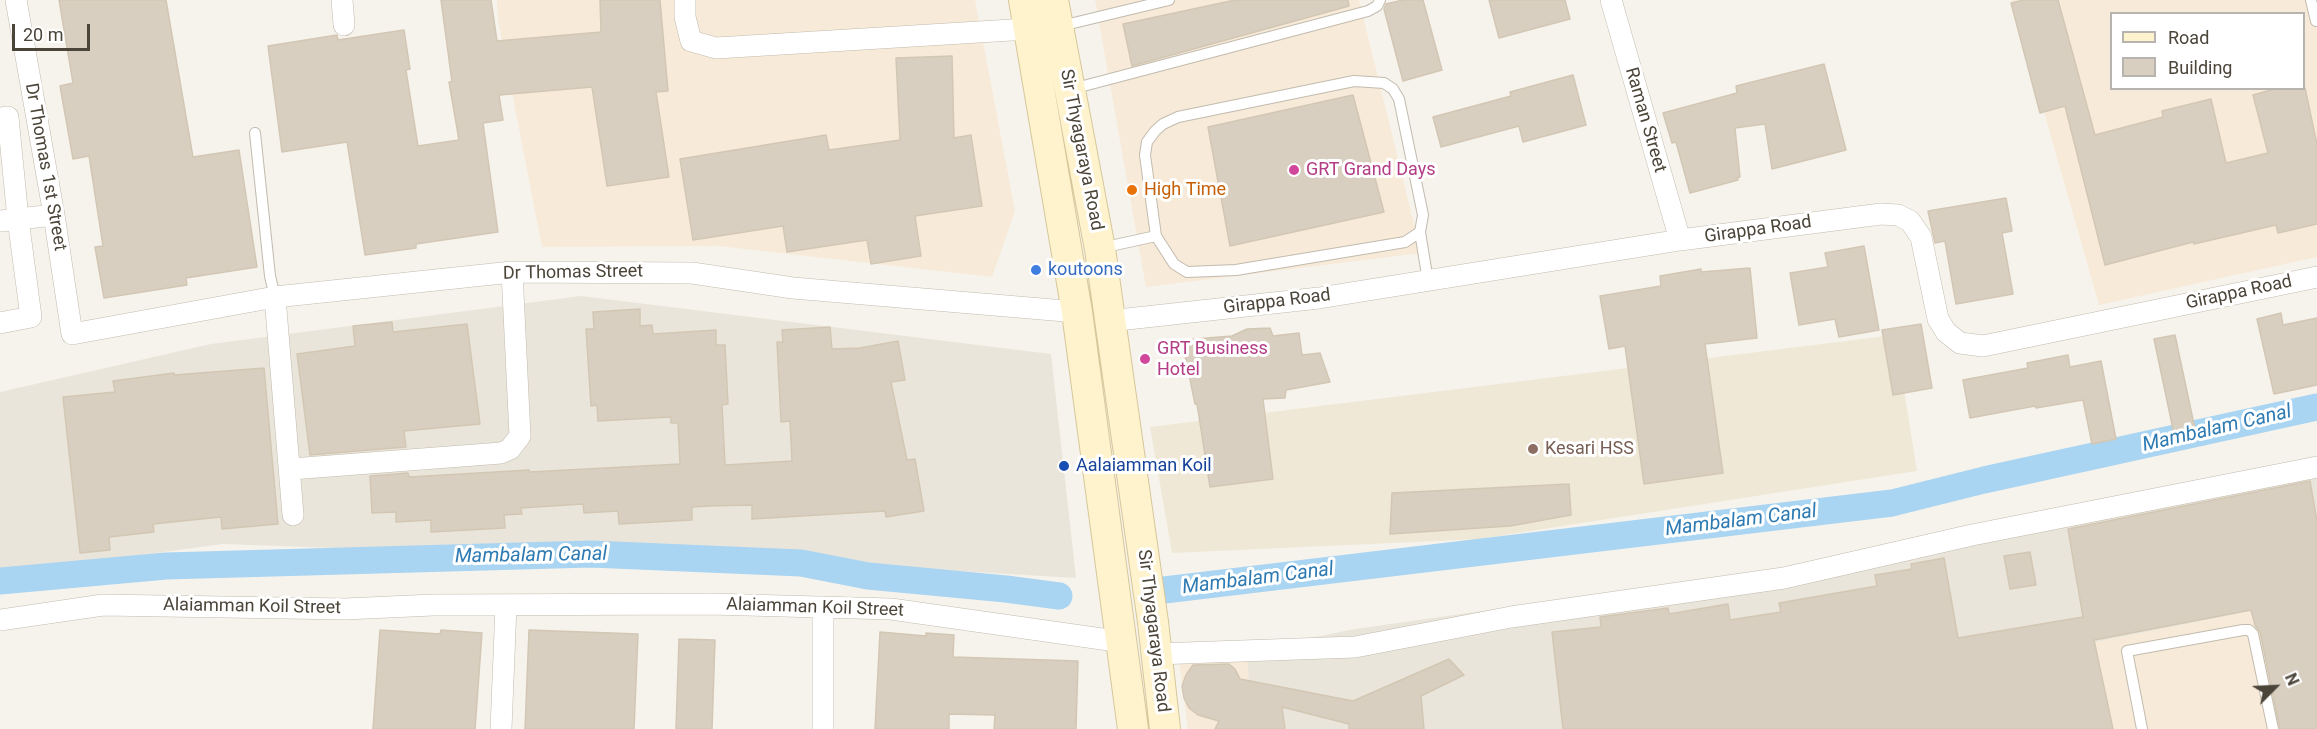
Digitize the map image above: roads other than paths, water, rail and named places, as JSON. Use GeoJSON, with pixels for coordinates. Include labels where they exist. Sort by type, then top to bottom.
{"type":"FeatureCollection","features":[{"type":"Feature","properties":{"kind":"main road","name":"Sir Thyagaraya Road"},"geometry":{"type":"LineString","coordinates":[[1055,13],[1100,249],[1154,622],[1166,729]]}},
{"type":"Feature","properties":{"kind":"main road","name":"Sir Thyagaraya Road"},"geometry":{"type":"LineString","coordinates":[[1026,14],[1077,312],[1133,729]]}},
{"type":"Feature","properties":{"kind":"street","name":"Dr Thomas 1st Street"},"geometry":{"type":"LineString","coordinates":[[16,0],[54,215],[72,334]]}},
{"type":"Feature","properties":{"kind":"street"},"geometry":{"type":"LineString","coordinates":[[342,0],[344,24]]}},
{"type":"Feature","properties":{"kind":"street"},"geometry":{"type":"LineString","coordinates":[[686,0],[685,17],[691,42],[716,48],[1026,14]]}},
{"type":"Feature","properties":{"kind":"street","name":"Raman Street"},"geometry":{"type":"LineString","coordinates":[[1611,0],[1680,240]]}},
{"type":"Feature","properties":{"kind":"street"},"geometry":{"type":"LineString","coordinates":[[0,118],[8,117],[9,220],[32,317],[0,323]]}},
{"type":"Feature","properties":{"kind":"street","name":"Girappa Road"},"geometry":{"type":"LineString","coordinates":[[1109,321],[1319,298],[1680,240],[1881,214],[1898,215],[1910,221],[1921,237],[1938,319],[1946,332],[1960,343],[1983,346],[2317,277]]}},
{"type":"Feature","properties":{"kind":"street"},"geometry":{"type":"LineString","coordinates":[[9,220],[54,215]]}},
{"type":"Feature","properties":{"kind":"street"},"geometry":{"type":"LineString","coordinates":[[291,469],[501,453],[510,449],[520,435],[513,272]]}},
{"type":"Feature","properties":{"kind":"street","name":"Dr Thomas Street"},"geometry":{"type":"LineString","coordinates":[[72,334],[275,297],[513,272],[692,273],[793,288],[1077,312]]}},
{"type":"Feature","properties":{"kind":"street"},"geometry":{"type":"LineString","coordinates":[[275,297],[293,515]]}},
{"type":"Feature","properties":{"kind":"street"},"geometry":{"type":"LineString","coordinates":[[1156,654],[1355,647],[1511,617],[1784,578],[1972,535],[2317,467]]}},
{"type":"Feature","properties":{"kind":"street","name":"Alaiamman Koil Street"},"geometry":{"type":"LineString","coordinates":[[0,620],[103,605],[345,609],[433,605],[711,604],[891,609],[1123,642]]}},
{"type":"Feature","properties":{"kind":"street"},"geometry":{"type":"LineString","coordinates":[[501,729],[506,606]]}},
{"type":"Feature","properties":{"kind":"street"},"geometry":{"type":"LineString","coordinates":[[823,607],[823,729]]}},
{"type":"Feature","properties":{"kind":"lane"},"geometry":{"type":"LineString","coordinates":[[1055,13],[1169,0]]}},
{"type":"Feature","properties":{"kind":"lane"},"geometry":{"type":"LineString","coordinates":[[1070,90],[1368,11],[1377,6],[1380,0]]}},
{"type":"Feature","properties":{"kind":"lane"},"geometry":{"type":"LineString","coordinates":[[2311,0],[2316,21]]}},
{"type":"Feature","properties":{"kind":"lane"},"geometry":{"type":"LineString","coordinates":[[1420,232],[1405,242],[1236,270],[1187,272],[1174,264],[1156,236],[1145,155],[1147,142],[1163,124],[1178,117],[1354,81],[1384,83],[1393,89],[1399,99],[1423,215],[1420,232],[1428,280]]}},
{"type":"Feature","properties":{"kind":"lane"},"geometry":{"type":"LineString","coordinates":[[255,133],[270,276],[275,297]]}},
{"type":"Feature","properties":{"kind":"lane"},"geometry":{"type":"LineString","coordinates":[[1100,249],[1156,236]]}},
{"type":"Feature","properties":{"kind":"lane"},"geometry":{"type":"LineString","coordinates":[[2142,729],[2127,651],[2243,630],[2248,630],[2253,634],[2273,729]]}},
{"type":"Feature","properties":{"kind":"waterway","name":"Mambalam Canal"},"geometry":{"type":"LineString","coordinates":[[1156,591],[1892,503],[1984,480],[2317,407]]}},
{"type":"Feature","properties":{"kind":"waterway","name":"Mambalam Canal"},"geometry":{"type":"LineString","coordinates":[[0,581],[166,566],[591,554],[801,563],[868,576],[1059,596]]}},
{"type":"Feature","properties":{"kind":"place","name":"GRT Grand Days"},"geometry":{"type":"Point","coordinates":[1294,170]}},
{"type":"Feature","properties":{"kind":"place","name":"High Time"},"geometry":{"type":"Point","coordinates":[1132,190]}},
{"type":"Feature","properties":{"kind":"place","name":"koutoons"},"geometry":{"type":"Point","coordinates":[1036,270]}},
{"type":"Feature","properties":{"kind":"place","name":"GRT Business Hotel"},"geometry":{"type":"Point","coordinates":[1145,359]}},
{"type":"Feature","properties":{"kind":"place","name":"Kesari HSS"},"geometry":{"type":"Point","coordinates":[1533,449]}},
{"type":"Feature","properties":{"kind":"place","name":"Aalaiamman Koil"},"geometry":{"type":"Point","coordinates":[1064,466]}}]}
